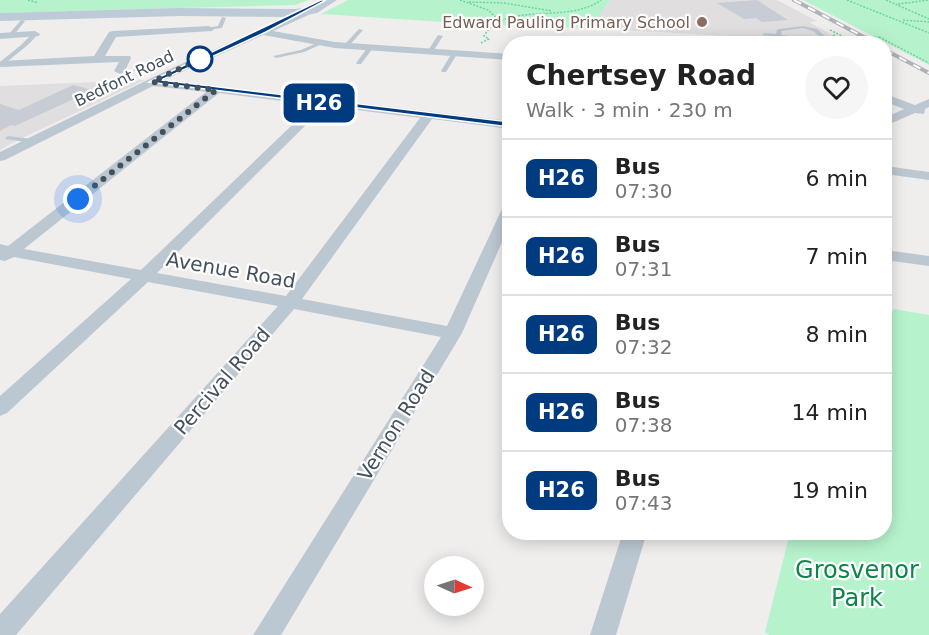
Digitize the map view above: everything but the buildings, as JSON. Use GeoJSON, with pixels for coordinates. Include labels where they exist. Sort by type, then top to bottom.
{"type":"FeatureCollection","features":[{"type":"Feature","properties":{"kind":"street","name":"Bedfont Road"},"geometry":{"type":"LineString","coordinates":[[302,12],[323,0]]}},
{"type":"Feature","properties":{"kind":"street","name":"Bedfont Road"},"geometry":{"type":"LineString","coordinates":[[0,157],[152,82],[331,0]]}},
{"type":"Feature","properties":{"kind":"street"},"geometry":{"type":"LineString","coordinates":[[0,17],[178,12],[218,15],[302,12]]}},
{"type":"Feature","properties":{"kind":"street"},"geometry":{"type":"LineString","coordinates":[[165,31],[178,12]]}},
{"type":"Feature","properties":{"kind":"street"},"geometry":{"type":"LineString","coordinates":[[98,60],[114,32],[209,29]]}},
{"type":"Feature","properties":{"kind":"street"},"geometry":{"type":"LineString","coordinates":[[262,31],[321,43],[502,57]]}},
{"type":"Feature","properties":{"kind":"street"},"geometry":{"type":"LineString","coordinates":[[5,36],[35,34]]}},
{"type":"Feature","properties":{"kind":"street"},"geometry":{"type":"LineString","coordinates":[[1,64],[126,58],[120,71]]}},
{"type":"Feature","properties":{"kind":"street"},"geometry":{"type":"LineString","coordinates":[[152,82],[502,124]]}},
{"type":"Feature","properties":{"kind":"street"},"geometry":{"type":"LineString","coordinates":[[4,253],[216,90]]}},
{"type":"Feature","properties":{"kind":"street"},"geometry":{"type":"LineString","coordinates":[[892,101],[929,115]]}},
{"type":"Feature","properties":{"kind":"street"},"geometry":{"type":"LineString","coordinates":[[0,408],[144,276],[322,103]]}},
{"type":"Feature","properties":{"kind":"street"},"geometry":{"type":"LineString","coordinates":[[892,118],[929,103]]}},
{"type":"Feature","properties":{"kind":"street","name":"Percival Road"},"geometry":{"type":"LineString","coordinates":[[0,634],[290,303],[429,116]]}},
{"type":"Feature","properties":{"kind":"street"},"geometry":{"type":"LineString","coordinates":[[892,171],[929,176]]}},
{"type":"Feature","properties":{"kind":"street","name":"Vernon Road"},"geometry":{"type":"LineString","coordinates":[[266,635],[453,333],[502,225]]}},
{"type":"Feature","properties":{"kind":"street","name":"Avenue Road"},"geometry":{"type":"LineString","coordinates":[[4,253],[144,276],[453,333]]}},
{"type":"Feature","properties":{"kind":"street"},"geometry":{"type":"LineString","coordinates":[[892,256],[929,261]]}},
{"type":"Feature","properties":{"kind":"street"},"geometry":{"type":"LineString","coordinates":[[603,635],[633,540]]}},
{"type":"Feature","properties":{"kind":"lane"},"geometry":{"type":"LineString","coordinates":[[209,29],[220,27],[218,15]]}},
{"type":"Feature","properties":{"kind":"lane"},"geometry":{"type":"LineString","coordinates":[[5,36],[23,21]]}},
{"type":"Feature","properties":{"kind":"lane"},"geometry":{"type":"LineString","coordinates":[[765,35],[779,36],[779,30],[803,27],[815,30],[822,36]]}},
{"type":"Feature","properties":{"kind":"lane"},"geometry":{"type":"LineString","coordinates":[[347,45],[361,30]]}},
{"type":"Feature","properties":{"kind":"lane"},"geometry":{"type":"LineString","coordinates":[[1,64],[12,53],[24,49],[35,34]]}},
{"type":"Feature","properties":{"kind":"lane"},"geometry":{"type":"LineString","coordinates":[[430,52],[440,36]]}},
{"type":"Feature","properties":{"kind":"lane"},"geometry":{"type":"LineString","coordinates":[[276,56],[302,51],[321,43]]}},
{"type":"Feature","properties":{"kind":"lane"},"geometry":{"type":"LineString","coordinates":[[359,63],[370,48]]}},
{"type":"Feature","properties":{"kind":"lane"},"geometry":{"type":"LineString","coordinates":[[444,71],[454,54]]}},
{"type":"Feature","properties":{"kind":"lane"},"geometry":{"type":"LineString","coordinates":[[8,138],[32,141]]}},
{"type":"Feature","properties":{"kind":"path"},"geometry":{"type":"LineString","coordinates":[[460,0],[488,10],[498,19]]}},
{"type":"Feature","properties":{"kind":"path"},"geometry":{"type":"LineString","coordinates":[[475,55],[480,44],[489,39],[484,36],[490,25],[498,19],[521,14],[560,12],[597,5],[601,0]]}},
{"type":"Feature","properties":{"kind":"path"},"geometry":{"type":"LineString","coordinates":[[847,0],[929,32]]}},
{"type":"Feature","properties":{"kind":"path"},"geometry":{"type":"LineString","coordinates":[[886,0],[929,18]]}},
{"type":"Feature","properties":{"kind":"path"},"geometry":{"type":"LineString","coordinates":[[897,5],[904,2],[929,0]]}},
{"type":"Feature","properties":{"kind":"path"},"geometry":{"type":"LineString","coordinates":[[469,2],[504,3],[560,12]]}},
{"type":"Feature","properties":{"kind":"path"},"geometry":{"type":"LineString","coordinates":[[892,18],[929,24]]}},
{"type":"Feature","properties":{"kind":"path"},"geometry":{"type":"LineString","coordinates":[[839,36],[830,31],[841,36]]}},
{"type":"Feature","properties":{"kind":"path"},"geometry":{"type":"LineString","coordinates":[[892,44],[929,63]]}},
{"type":"Feature","properties":{"kind":"shaded area","name":"Edward Pauling Primary School"},"geometry":{"type":"Polygon","coordinates":[[[610,0],[777,0],[817,21],[809,22],[834,36],[727,36],[590,28],[610,0]]]}},
{"type":"Feature","properties":{"kind":"shaded area"},"geometry":{"type":"Polygon","coordinates":[[[145,80],[16,141],[0,150],[0,86],[145,80]]]}},
{"type":"Feature","properties":{"kind":"green space"},"geometry":{"type":"Polygon","coordinates":[[[0,0],[309,0],[295,5],[0,13],[0,0]]]}},
{"type":"Feature","properties":{"kind":"green space"},"geometry":{"type":"Polygon","coordinates":[[[348,0],[610,0],[590,28],[490,25],[321,14],[348,0]]]}},
{"type":"Feature","properties":{"kind":"green space"},"geometry":{"type":"Polygon","coordinates":[[[803,0],[929,0],[929,65],[892,46],[892,36],[873,36],[803,0]]]}},
{"type":"Feature","properties":{"kind":"green space","name":"Grosvenor Park"},"geometry":{"type":"Polygon","coordinates":[[[894,309],[929,315],[929,635],[770,635],[765,632],[788,540],[892,540],[892,312],[894,309]]]}},
{"type":"Feature","properties":{"kind":"railway"},"geometry":{"type":"LineString","coordinates":[[794,0],[862,36]]}},
{"type":"Feature","properties":{"kind":"railway"},"geometry":{"type":"LineString","coordinates":[[892,54],[929,73]]}},
{"type":"Feature","properties":{"kind":"bus line","name":"H26"},"geometry":{"type":"LineString","coordinates":[[323,0],[300,10],[264,31],[152,82],[502,124]]}},
{"type":"Feature","properties":{"kind":"place","name":"Edward Pauling Primary School"},"geometry":{"type":"Point","coordinates":[702,22]}},
{"type":"Feature","properties":{"kind":"route"},"geometry":{"type":"LineString","coordinates":[[78,199],[216,90],[152,82],[200,59]]}}]}
